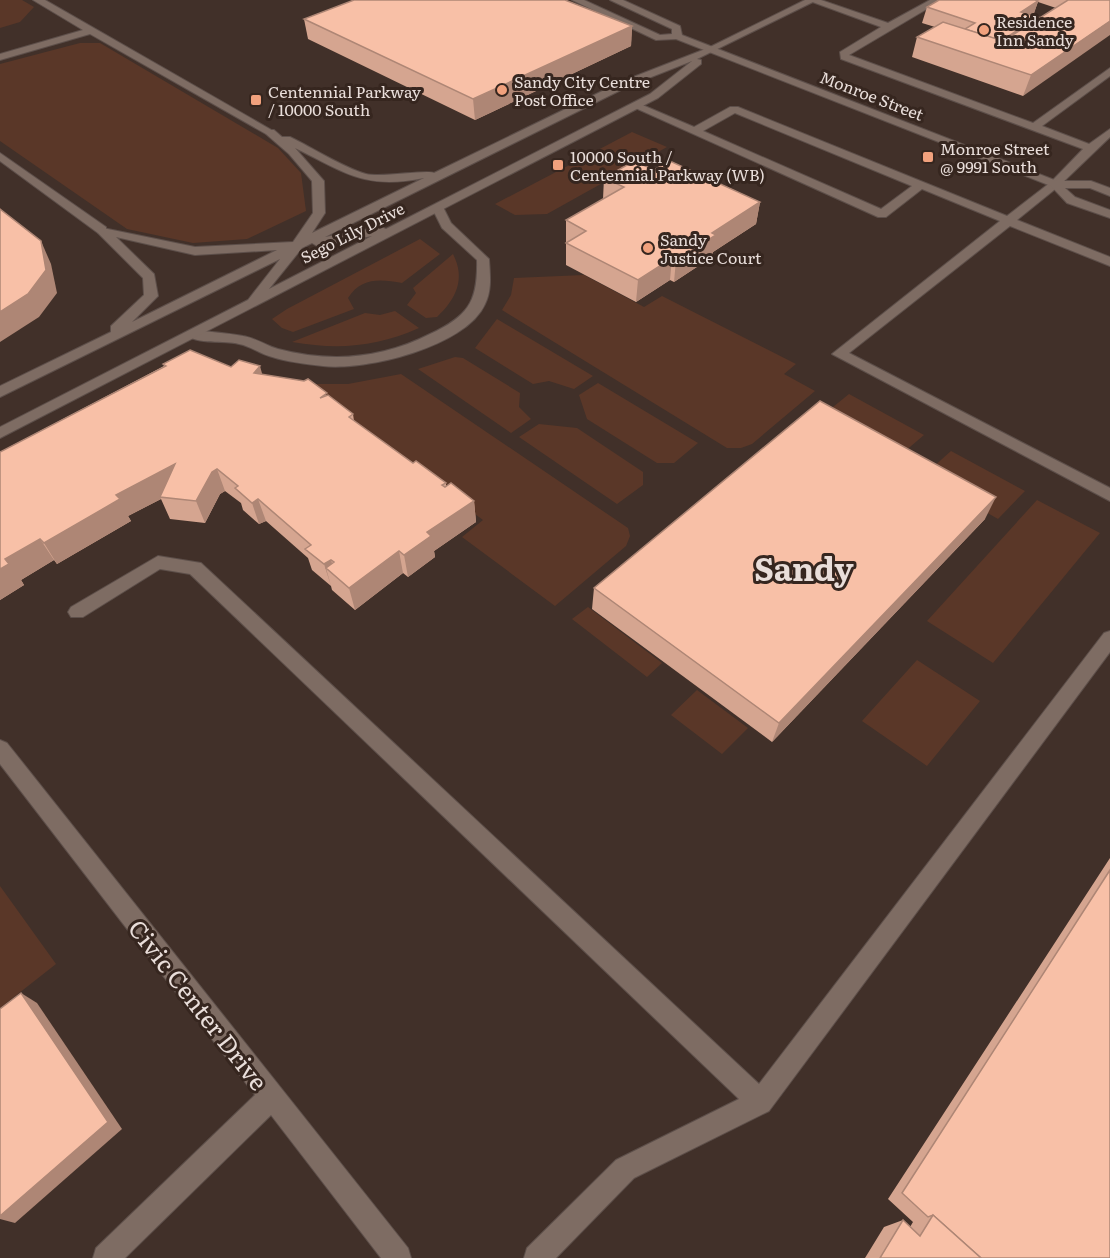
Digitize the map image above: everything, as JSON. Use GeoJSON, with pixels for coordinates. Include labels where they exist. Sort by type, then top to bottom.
{"type":"FeatureCollection","features":[{"type":"Feature","properties":{"kind":"main road"},"geometry":{"type":"LineString","coordinates":[[38,0],[270,132],[363,177],[397,180],[448,171]]}},
{"type":"Feature","properties":{"kind":"main road","name":"Monroe Street"},"geometry":{"type":"LineString","coordinates":[[577,0],[659,38],[677,36],[1055,184],[1091,185],[1110,192]]}},
{"type":"Feature","properties":{"kind":"main road","name":"Monroe Street"},"geometry":{"type":"LineString","coordinates":[[615,0],[677,28],[677,36]]}},
{"type":"Feature","properties":{"kind":"main road"},"geometry":{"type":"LineString","coordinates":[[812,0],[889,26]]}},
{"type":"Feature","properties":{"kind":"main road","name":"Sego Lily Drive"},"geometry":{"type":"LineString","coordinates":[[0,392],[627,83],[711,50],[812,0]]}},
{"type":"Feature","properties":{"kind":"main road"},"geometry":{"type":"LineString","coordinates":[[938,0],[843,54],[845,57],[1090,148]]}},
{"type":"Feature","properties":{"kind":"main road"},"geometry":{"type":"LineString","coordinates":[[0,57],[92,30]]}},
{"type":"Feature","properties":{"kind":"main road","name":"Sego Lily Drive"},"geometry":{"type":"LineString","coordinates":[[0,433],[636,106],[654,96],[711,50]]}},
{"type":"Feature","properties":{"kind":"main road"},"geometry":{"type":"LineString","coordinates":[[1034,127],[1110,71]]}},
{"type":"Feature","properties":{"kind":"main road"},"geometry":{"type":"LineString","coordinates":[[636,106],[882,214],[920,185]]}},
{"type":"Feature","properties":{"kind":"main road"},"geometry":{"type":"LineString","coordinates":[[695,131],[734,109],[1110,262]]}},
{"type":"Feature","properties":{"kind":"main road"},"geometry":{"type":"LineString","coordinates":[[247,307],[298,245],[319,213],[318,181],[293,152],[270,132]]}},
{"type":"Feature","properties":{"kind":"main road"},"geometry":{"type":"LineString","coordinates":[[1107,487],[839,354],[1055,184],[1090,148],[1110,132]]}},
{"type":"Feature","properties":{"kind":"main road"},"geometry":{"type":"LineString","coordinates":[[0,156],[102,230],[149,277],[151,296],[103,341]]}},
{"type":"Feature","properties":{"kind":"main road","name":"Monroe Street"},"geometry":{"type":"LineString","coordinates":[[1055,184],[1071,200],[1110,214]]}},
{"type":"Feature","properties":{"kind":"main road"},"geometry":{"type":"LineString","coordinates":[[194,334],[243,340],[273,353],[325,362],[376,360],[434,340],[456,327],[478,305],[484,285],[483,259],[446,225],[438,208]]}},
{"type":"Feature","properties":{"kind":"main road"},"geometry":{"type":"LineString","coordinates":[[102,230],[195,250],[298,245],[398,229]]}},
{"type":"Feature","properties":{"kind":"main road"},"geometry":{"type":"LineString","coordinates":[[77,612],[159,562],[195,568],[760,1102]]}},
{"type":"Feature","properties":{"kind":"main road"},"geometry":{"type":"LineString","coordinates":[[537,1258],[625,1169],[760,1102],[1110,638]]}},
{"type":"Feature","properties":{"kind":"main road","name":"Civic Center Drive"},"geometry":{"type":"LineString","coordinates":[[0,748],[398,1258]]}},
{"type":"Feature","properties":{"kind":"main road"},"geometry":{"type":"LineString","coordinates":[[106,1258],[271,1097]]}},
{"type":"Feature","properties":{"kind":"shaded area"},"geometry":{"type":"Polygon","coordinates":[[[0,0],[22,0],[34,7],[20,22],[0,28],[0,0]]]}},
{"type":"Feature","properties":{"kind":"shaded area"},"geometry":{"type":"Polygon","coordinates":[[[80,43],[100,43],[278,148],[301,173],[306,211],[247,239],[193,243],[127,229],[0,141],[0,64],[80,43]]]}},
{"type":"Feature","properties":{"kind":"shaded area"},"geometry":{"type":"Polygon","coordinates":[[[632,132],[667,147],[547,214],[515,215],[495,204],[632,132]]]}},
{"type":"Feature","properties":{"kind":"shaded area"},"geometry":{"type":"Polygon","coordinates":[[[420,239],[440,254],[402,283],[379,280],[359,286],[348,298],[354,309],[293,332],[282,328],[272,319],[287,309],[420,239]]]}},
{"type":"Feature","properties":{"kind":"shaded area"},"geometry":{"type":"Polygon","coordinates":[[[453,254],[459,272],[454,296],[437,317],[426,318],[407,305],[416,293],[413,288],[453,254]]]}},
{"type":"Feature","properties":{"kind":"shaded area"},"geometry":{"type":"Polygon","coordinates":[[[584,275],[644,307],[662,296],[796,364],[784,374],[815,391],[752,444],[741,448],[727,448],[502,310],[511,295],[514,278],[584,275]]]}},
{"type":"Feature","properties":{"kind":"shaded area"},"geometry":{"type":"Polygon","coordinates":[[[395,311],[419,328],[387,339],[357,345],[325,346],[292,342],[365,313],[380,315],[395,311]]]}},
{"type":"Feature","properties":{"kind":"shaded area"},"geometry":{"type":"Polygon","coordinates":[[[497,319],[593,376],[574,389],[549,381],[533,384],[475,348],[497,319]]]}},
{"type":"Feature","properties":{"kind":"shaded area"},"geometry":{"type":"Polygon","coordinates":[[[455,357],[463,358],[520,393],[519,407],[531,419],[511,433],[418,369],[455,357]]]}},
{"type":"Feature","properties":{"kind":"shaded area"},"geometry":{"type":"Polygon","coordinates":[[[401,374],[628,528],[630,536],[626,546],[555,606],[462,537],[483,520],[310,391],[314,384],[348,384],[401,374]]]}},
{"type":"Feature","properties":{"kind":"shaded area"},"geometry":{"type":"Polygon","coordinates":[[[598,383],[698,443],[674,463],[657,463],[587,419],[579,395],[598,383]]]}},
{"type":"Feature","properties":{"kind":"shaded area"},"geometry":{"type":"Polygon","coordinates":[[[849,394],[924,435],[897,458],[822,416],[849,394]]]}},
{"type":"Feature","properties":{"kind":"shaded area"},"geometry":{"type":"Polygon","coordinates":[[[539,424],[577,428],[643,472],[643,485],[617,504],[519,437],[539,424]]]}},
{"type":"Feature","properties":{"kind":"shaded area"},"geometry":{"type":"Polygon","coordinates":[[[951,451],[1025,491],[998,519],[923,476],[951,451]]]}},
{"type":"Feature","properties":{"kind":"shaded area"},"geometry":{"type":"Polygon","coordinates":[[[1037,500],[1100,533],[993,663],[927,621],[1037,500]]]}},
{"type":"Feature","properties":{"kind":"shaded area"},"geometry":{"type":"Polygon","coordinates":[[[588,607],[662,663],[647,677],[572,619],[588,607]]]}},
{"type":"Feature","properties":{"kind":"shaded area"},"geometry":{"type":"Polygon","coordinates":[[[917,660],[980,701],[927,766],[862,721],[917,660]]]}},
{"type":"Feature","properties":{"kind":"shaded area"},"geometry":{"type":"Polygon","coordinates":[[[697,690],[748,728],[722,754],[671,715],[697,690]]]}},
{"type":"Feature","properties":{"kind":"shaded area"},"geometry":{"type":"Polygon","coordinates":[[[0,886],[56,964],[0,1008],[0,886]]]}},
{"type":"Feature","properties":{"kind":"building"},"geometry":{"type":"Polygon","coordinates":[[[354,0],[565,0],[632,26],[473,99],[304,19],[354,0]]]}},
{"type":"Feature","properties":{"kind":"building"},"geometry":{"type":"Polygon","coordinates":[[[939,0],[1035,0],[1038,1],[1021,12],[1038,17],[1001,41],[965,29],[975,23],[927,7],[939,0]]]}},
{"type":"Feature","properties":{"kind":"building"},"geometry":{"type":"Polygon","coordinates":[[[1068,0],[1110,0],[1110,21],[1031,75],[917,37],[943,22],[1003,41],[1068,0]]]}},
{"type":"Feature","properties":{"kind":"building","name":"Sandy Justice Court"},"geometry":{"type":"Polygon","coordinates":[[[634,161],[654,170],[670,161],[760,202],[712,233],[716,235],[676,260],[672,258],[638,280],[566,243],[586,231],[566,220],[624,187],[604,178],[634,161]]]}},
{"type":"Feature","properties":{"kind":"building"},"geometry":{"type":"Polygon","coordinates":[[[0,209],[41,241],[46,270],[28,294],[0,312],[0,209]]]}},
{"type":"Feature","properties":{"kind":"building"},"geometry":{"type":"Polygon","coordinates":[[[190,350],[231,367],[239,360],[260,366],[254,373],[304,381],[308,379],[327,393],[320,398],[328,395],[353,414],[349,417],[413,463],[416,461],[446,483],[442,485],[445,487],[451,483],[474,501],[427,532],[431,536],[404,555],[399,551],[349,588],[326,568],[334,562],[331,560],[324,564],[305,549],[311,545],[258,499],[252,503],[235,488],[238,486],[217,469],[212,472],[196,501],[160,497],[175,464],[116,495],[120,499],[44,543],[40,539],[5,559],[9,564],[0,569],[0,452],[166,366],[163,364],[190,350]]]}},
{"type":"Feature","properties":{"kind":"building"},"geometry":{"type":"Polygon","coordinates":[[[820,401],[996,497],[779,723],[594,588],[820,401]]]}},
{"type":"Feature","properties":{"kind":"building"},"geometry":{"type":"Polygon","coordinates":[[[1110,870],[1110,1258],[981,1258],[933,1215],[928,1217],[902,1193],[1110,870]]]}},
{"type":"Feature","properties":{"kind":"building"},"geometry":{"type":"Polygon","coordinates":[[[21,993],[108,1122],[0,1216],[0,1009],[21,993]]]}},
{"type":"Feature","properties":{"kind":"building"},"geometry":{"type":"Polygon","coordinates":[[[933,1215],[981,1258],[880,1258],[903,1220],[920,1236],[933,1215]]]}},
{"type":"Feature","properties":{"kind":"place","name":"Residence Inn Sandy"},"geometry":{"type":"Point","coordinates":[984,30]}},
{"type":"Feature","properties":{"kind":"place","name":"Sandy City Centre Post Office"},"geometry":{"type":"Point","coordinates":[502,90]}},
{"type":"Feature","properties":{"kind":"place","name":"Centennial Parkway / 10000 South"},"geometry":{"type":"Point","coordinates":[256,100]}},
{"type":"Feature","properties":{"kind":"place","name":"Monroe Street @ 9991 South"},"geometry":{"type":"Point","coordinates":[928,157]}},
{"type":"Feature","properties":{"kind":"place","name":"10000 South / Centennial Parkway (WB)"},"geometry":{"type":"Point","coordinates":[558,165]}},
{"type":"Feature","properties":{"kind":"place","name":"Sandy Justice Court"},"geometry":{"type":"Point","coordinates":[648,248]}},
{"type":"Feature","properties":{"kind":"district","name":"Sandy"},"geometry":{"type":"Point","coordinates":[804,567]}}]}
